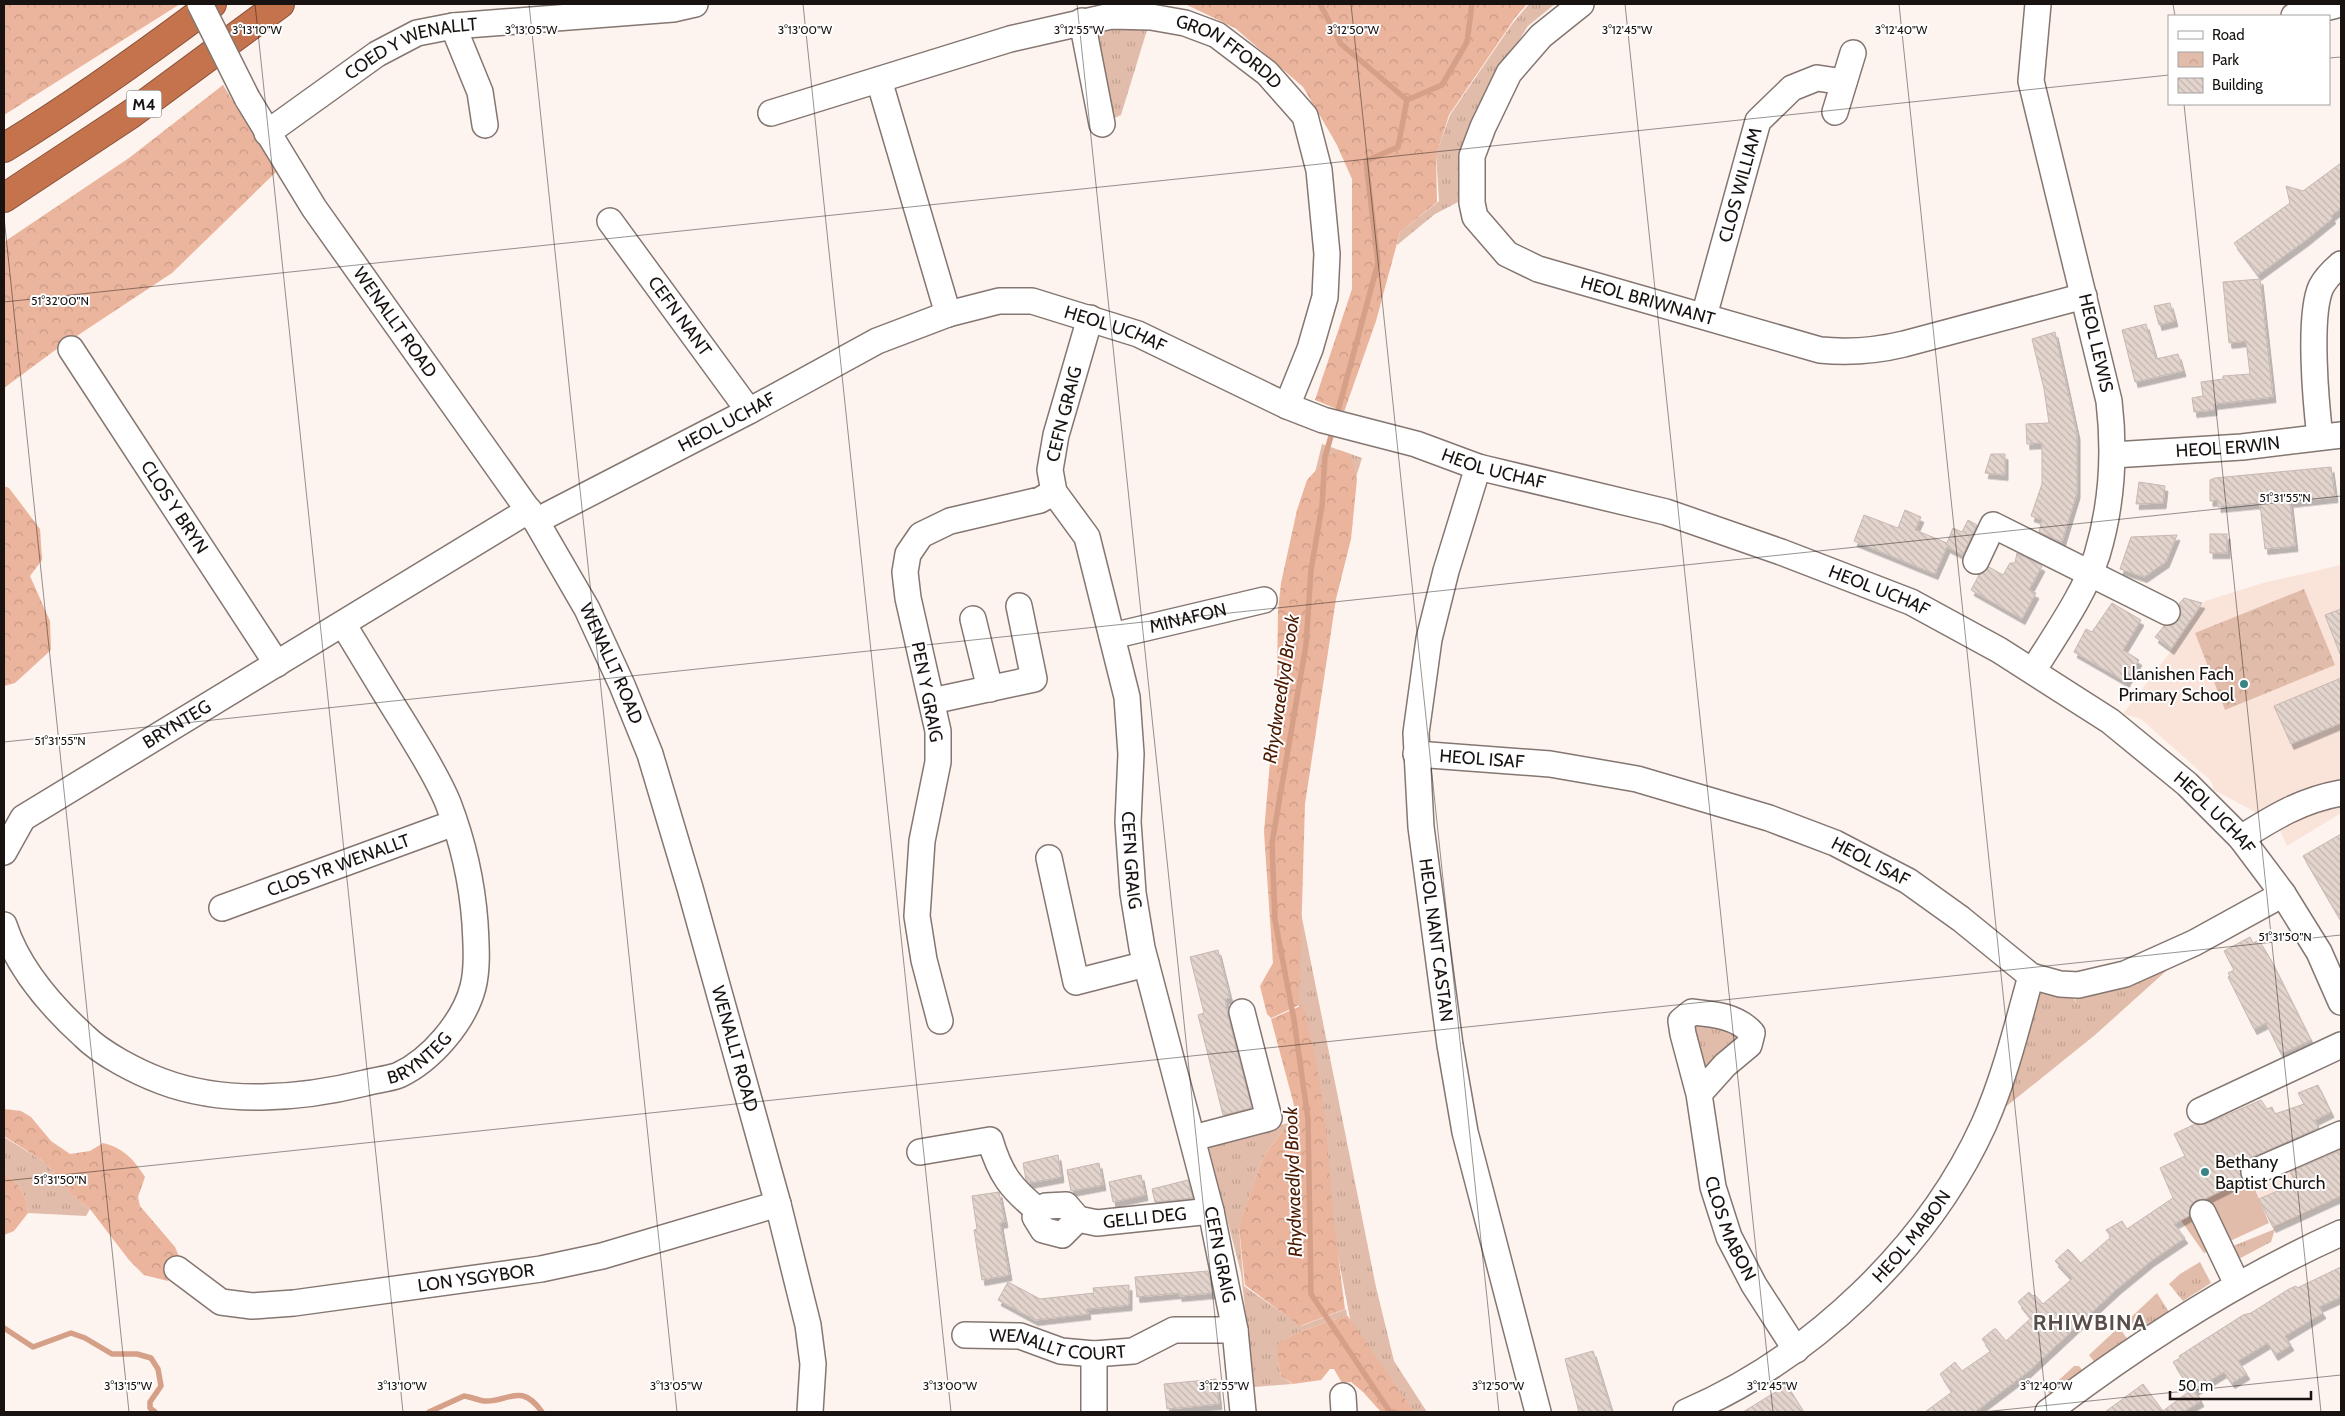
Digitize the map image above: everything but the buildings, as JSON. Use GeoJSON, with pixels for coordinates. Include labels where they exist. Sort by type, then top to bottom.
{"type":"FeatureCollection","features":[{"type":"Feature","properties":{"kind":"highway","name":"M4"},"geometry":{"type":"LineString","coordinates":[[4,148],[62,112],[131,65],[212,4]]}},
{"type":"Feature","properties":{"kind":"highway","name":"M4"},"geometry":{"type":"LineString","coordinates":[[4,198],[131,114],[280,4]]}},
{"type":"Feature","properties":{"kind":"street","name":"WENALLT ROAD"},"geometry":{"type":"LineString","coordinates":[[200,4],[247,98],[314,208],[533,515],[587,609],[622,685],[650,754],[693,898],[778,1204],[808,1325],[813,1364],[810,1412]]}},
{"type":"Feature","properties":{"kind":"street","name":"COED Y WENALLT"},"geometry":{"type":"LineString","coordinates":[[267,133],[377,54],[417,33],[557,11],[673,9],[695,4]]}},
{"type":"Feature","properties":{"kind":"street","name":"HEOL BRIWNANT"},"geometry":{"type":"LineString","coordinates":[[1581,4],[1541,36],[1509,73],[1483,127],[1472,156],[1472,203],[1475,217],[1506,254],[1538,269],[1820,350],[1848,353],[1875,351],[2084,296]]}},
{"type":"Feature","properties":{"kind":"street","name":"HEOL LEWIS"},"geometry":{"type":"LineString","coordinates":[[2032,671],[2067,616],[2097,555],[2111,486],[2113,455],[2109,401],[2031,81],[2038,4]]}},
{"type":"Feature","properties":{"kind":"street"},"geometry":{"type":"LineString","coordinates":[[2298,15],[2341,4]]}},
{"type":"Feature","properties":{"kind":"street","name":"GRON FFORDD"},"geometry":{"type":"LineString","coordinates":[[771,113],[1010,39],[1082,21],[1111,16],[1151,17],[1185,23],[1217,35],[1267,74],[1305,116],[1319,170],[1327,254],[1325,297],[1310,349],[1287,406]]}},
{"type":"Feature","properties":{"kind":"street"},"geometry":{"type":"LineString","coordinates":[[1082,21],[1102,124]]}},
{"type":"Feature","properties":{"kind":"street"},"geometry":{"type":"LineString","coordinates":[[453,26],[480,92],[485,125]]}},
{"type":"Feature","properties":{"kind":"street"},"geometry":{"type":"LineString","coordinates":[[1835,112],[1853,53]]}},
{"type":"Feature","properties":{"kind":"street","name":"CLOS WILLIAM"},"geometry":{"type":"LineString","coordinates":[[1704,316],[1758,121],[1792,88],[1817,78],[1844,82]]}},
{"type":"Feature","properties":{"kind":"street"},"geometry":{"type":"LineString","coordinates":[[879,80],[948,314]]}},
{"type":"Feature","properties":{"kind":"street","name":"CEFN NANT"},"geometry":{"type":"LineString","coordinates":[[610,221],[749,411]]}},
{"type":"Feature","properties":{"kind":"street"},"geometry":{"type":"LineString","coordinates":[[2330,436],[2315,364],[2316,309],[2321,287],[2341,264]]}},
{"type":"Feature","properties":{"kind":"street","name":"HEOL UCHAF"},"geometry":{"type":"LineString","coordinates":[[533,515],[749,411],[877,341],[948,314],[999,301],[1032,301],[1138,334],[1287,406],[1333,423],[1416,444],[1478,467],[1666,512],[1781,552],[1911,602],[1999,650],[2110,721],[2187,784],[2242,838],[2283,894],[2318,952],[2341,1002]]}},
{"type":"Feature","properties":{"kind":"street","name":"CEFN GRAIG"},"geometry":{"type":"LineString","coordinates":[[1090,318],[1056,435],[1050,470],[1054,492],[1087,537],[1127,697],[1131,754],[1128,822],[1133,893],[1146,964],[1211,1211],[1235,1330],[1243,1412]]}},
{"type":"Feature","properties":{"kind":"street","name":"CLOS Y BRYN"},"geometry":{"type":"LineString","coordinates":[[71,349],[277,664]]}},
{"type":"Feature","properties":{"kind":"street","name":"HEOL ERWIN"},"geometry":{"type":"LineString","coordinates":[[2113,455],[2242,447],[2330,436]]}},
{"type":"Feature","properties":{"kind":"street","name":"HEOL NANT CASTAN"},"geometry":{"type":"LineString","coordinates":[[1478,467],[1446,571],[1429,639],[1419,706],[1416,754],[1421,827],[1434,932],[1465,1132],[1538,1412]]}},
{"type":"Feature","properties":{"kind":"street","name":"PEN Y GRAIG"},"geometry":{"type":"LineString","coordinates":[[940,1021],[924,960],[917,916],[922,841],[938,762],[938,732],[908,598],[905,572],[908,554],[921,535],[950,522],[1040,500],[1054,492]]}},
{"type":"Feature","properties":{"kind":"street","name":"BRYNTEG"},"geometry":{"type":"LineString","coordinates":[[7,837],[23,818],[343,624],[533,515]]}},
{"type":"Feature","properties":{"kind":"street"},"geometry":{"type":"LineString","coordinates":[[1976,561],[1993,525],[2167,612]]}},
{"type":"Feature","properties":{"kind":"street","name":"MINAFON"},"geometry":{"type":"LineString","coordinates":[[1112,636],[1264,600]]}},
{"type":"Feature","properties":{"kind":"street"},"geometry":{"type":"LineString","coordinates":[[932,701],[1034,679],[1019,606]]}},
{"type":"Feature","properties":{"kind":"street"},"geometry":{"type":"LineString","coordinates":[[973,619],[990,689]]}},
{"type":"Feature","properties":{"kind":"street","name":"BRYNTEG"},"geometry":{"type":"LineString","coordinates":[[5,930],[16,956],[58,1009],[85,1038],[118,1059],[161,1081],[199,1093],[246,1096],[345,1088],[398,1075],[438,1048],[459,1019],[473,987],[477,949],[473,898],[464,850],[448,802],[430,768],[343,624]]}},
{"type":"Feature","properties":{"kind":"street","name":"HEOL ISAF"},"geometry":{"type":"LineString","coordinates":[[1416,754],[1550,764],[1636,779],[1769,818],[1835,843],[1908,881],[1961,919],[2031,976],[2060,984],[2078,985],[2125,974],[2194,943],[2283,894]]}},
{"type":"Feature","properties":{"kind":"street"},"geometry":{"type":"LineString","coordinates":[[2242,838],[2282,812],[2322,796],[2341,793]]}},
{"type":"Feature","properties":{"kind":"street","name":"CLOS YR WENALLT"},"geometry":{"type":"LineString","coordinates":[[222,908],[454,823]]}},
{"type":"Feature","properties":{"kind":"street"},"geometry":{"type":"LineString","coordinates":[[1049,858],[1076,982],[1146,964]]}},
{"type":"Feature","properties":{"kind":"street","name":"HEOL MABON"},"geometry":{"type":"LineString","coordinates":[[1686,1412],[1762,1372],[1796,1350],[1830,1324],[1882,1272],[1914,1236],[1939,1203],[1983,1126],[1996,1096],[2031,976]]}},
{"type":"Feature","properties":{"kind":"street"},"geometry":{"type":"LineString","coordinates":[[1193,1138],[1269,1118],[1242,1012]]}},
{"type":"Feature","properties":{"kind":"street"},"geometry":{"type":"LineString","coordinates":[[2200,1111],[2341,1045]]}},
{"type":"Feature","properties":{"kind":"street","name":"CLOS MABON"},"geometry":{"type":"LineString","coordinates":[[1699,1094],[1713,1187],[1729,1237],[1754,1285],[1796,1350]]}},
{"type":"Feature","properties":{"kind":"street"},"geometry":{"type":"LineString","coordinates":[[2254,1172],[2341,1134]]}},
{"type":"Feature","properties":{"kind":"street","name":"GELLI DEG"},"geometry":{"type":"LineString","coordinates":[[920,1152],[990,1140],[997,1164],[1016,1193],[1038,1211],[1046,1206],[1066,1206],[1078,1219],[1097,1222],[1211,1211]]}},
{"type":"Feature","properties":{"kind":"street","name":"LON YSGYBOR"},"geometry":{"type":"LineString","coordinates":[[177,1269],[222,1302],[252,1306],[294,1303],[541,1269],[602,1256],[778,1204]]}},
{"type":"Feature","properties":{"kind":"street"},"geometry":{"type":"LineString","coordinates":[[2202,1213],[2237,1284]]}},
{"type":"Feature","properties":{"kind":"street"},"geometry":{"type":"LineString","coordinates":[[2048,1412],[2168,1326],[2237,1284],[2341,1233]]}},
{"type":"Feature","properties":{"kind":"street","name":"WENALLT COURT"},"geometry":{"type":"LineString","coordinates":[[965,1335],[1020,1336],[1062,1350],[1094,1354],[1132,1351],[1174,1330],[1235,1330]]}},
{"type":"Feature","properties":{"kind":"street"},"geometry":{"type":"LineString","coordinates":[[1094,1354],[1094,1412]]}},
{"type":"Feature","properties":{"kind":"shaded area","name":"Llanishen Fach Primary School"},"geometry":{"type":"Polygon","coordinates":[[[2341,565],[2341,813],[2287,846],[2280,830],[2259,814],[2214,790],[2211,781],[2141,719],[2123,714],[2168,655],[2205,601],[2263,583],[2341,565]]]}},
{"type":"Feature","properties":{"kind":"shaded area"},"geometry":{"type":"Polygon","coordinates":[[[2341,1139],[2341,1197],[2273,1229],[2252,1180],[2341,1139]]]}},
{"type":"Feature","properties":{"kind":"green space"},"geometry":{"type":"Polygon","coordinates":[[[4,4],[180,4],[4,115],[4,4]]]}},
{"type":"Feature","properties":{"kind":"green space"},"geometry":{"type":"Polygon","coordinates":[[[1185,4],[1527,4],[1515,18],[1449,115],[1436,156],[1437,202],[1400,232],[1376,321],[1344,412],[1315,400],[1352,289],[1352,179],[1336,143],[1303,87],[1235,28],[1185,4]]]}},
{"type":"Feature","properties":{"kind":"green space"},"geometry":{"type":"Polygon","coordinates":[[[1529,4],[1555,4],[1528,26],[1488,89],[1462,200],[1435,214],[1397,245],[1400,232],[1439,201],[1436,155],[1450,115],[1512,24],[1529,4]]]}},
{"type":"Feature","properties":{"kind":"green space"},"geometry":{"type":"Polygon","coordinates":[[[1151,17],[1121,115],[1102,124],[1082,21],[1151,17]]]}},
{"type":"Feature","properties":{"kind":"green space"},"geometry":{"type":"Polygon","coordinates":[[[223,85],[276,172],[172,273],[54,351],[4,388],[4,242],[129,158],[223,85]]]}},
{"type":"Feature","properties":{"kind":"green space"},"geometry":{"type":"Polygon","coordinates":[[[1322,444],[1362,458],[1336,541],[1302,794],[1298,898],[1376,1287],[1394,1361],[1427,1412],[1403,1412],[1351,1324],[1334,1235],[1299,1005],[1271,1018],[1266,998],[1294,986],[1305,514],[1322,444]]]}},
{"type":"Feature","properties":{"kind":"green space"},"geometry":{"type":"Polygon","coordinates":[[[1339,450],[1350,454],[1357,479],[1351,539],[1336,599],[1305,804],[1299,1005],[1271,1018],[1267,1014],[1260,986],[1273,963],[1264,832],[1277,680],[1278,611],[1281,583],[1297,510],[1307,480],[1328,457],[1339,450]]]}},
{"type":"Feature","properties":{"kind":"green space"},"geometry":{"type":"Polygon","coordinates":[[[4,486],[9,488],[40,529],[42,560],[30,576],[50,621],[51,650],[15,683],[4,686],[4,486]]]}},
{"type":"Feature","properties":{"kind":"green space"},"geometry":{"type":"Polygon","coordinates":[[[2304,589],[2335,665],[2225,710],[2195,633],[2304,589]]]}},
{"type":"Feature","properties":{"kind":"green space"},"geometry":{"type":"Polygon","coordinates":[[[2195,945],[2095,1035],[1983,1125],[2032,977],[2066,985],[2077,1004],[2070,987],[2195,945]]]}},
{"type":"Feature","properties":{"kind":"green space"},"geometry":{"type":"Polygon","coordinates":[[[1303,1005],[1317,1066],[1325,1119],[1334,1224],[1345,1309],[1300,1326],[1245,1285],[1239,1227],[1262,1159],[1288,1123],[1298,1120],[1271,1019],[1303,1005]]]}},
{"type":"Feature","properties":{"kind":"green space"},"geometry":{"type":"Polygon","coordinates":[[[1692,1012],[1752,1033],[1699,1094],[1692,1012]]]}},
{"type":"Feature","properties":{"kind":"green space"},"geometry":{"type":"Polygon","coordinates":[[[4,1109],[21,1111],[31,1117],[51,1141],[70,1154],[90,1151],[103,1143],[123,1151],[137,1165],[145,1177],[138,1197],[140,1206],[175,1247],[181,1261],[168,1281],[144,1275],[129,1260],[90,1209],[71,1194],[46,1163],[4,1136],[4,1109]]]}},
{"type":"Feature","properties":{"kind":"green space"},"geometry":{"type":"Polygon","coordinates":[[[1288,1123],[1262,1159],[1239,1228],[1244,1286],[1301,1326],[1346,1309],[1347,1315],[1294,1334],[1279,1344],[1278,1360],[1281,1376],[1292,1384],[1254,1387],[1241,1273],[1208,1145],[1288,1123]]]}},
{"type":"Feature","properties":{"kind":"green space"},"geometry":{"type":"Polygon","coordinates":[[[4,1137],[46,1163],[71,1194],[90,1209],[86,1216],[28,1213],[26,1200],[18,1185],[4,1174],[4,1137]]]}},
{"type":"Feature","properties":{"kind":"green space"},"geometry":{"type":"Polygon","coordinates":[[[4,1174],[18,1185],[26,1200],[28,1213],[14,1231],[4,1235],[4,1174]]]}},
{"type":"Feature","properties":{"kind":"green space"},"geometry":{"type":"Polygon","coordinates":[[[2250,1177],[2269,1223],[2204,1253],[2175,1212],[2250,1177]]]}},
{"type":"Feature","properties":{"kind":"green space"},"geometry":{"type":"Polygon","coordinates":[[[2275,1229],[2271,1242],[2229,1264],[2223,1250],[2275,1229]]]}},
{"type":"Feature","properties":{"kind":"green space"},"geometry":{"type":"Polygon","coordinates":[[[2200,1262],[2211,1283],[2183,1301],[2169,1284],[2180,1274],[2200,1262]]]}},
{"type":"Feature","properties":{"kind":"green space"},"geometry":{"type":"Polygon","coordinates":[[[2157,1293],[2169,1312],[2141,1331],[2128,1320],[2157,1293]]]}},
{"type":"Feature","properties":{"kind":"green space"},"geometry":{"type":"Polygon","coordinates":[[[1347,1315],[1414,1412],[1381,1412],[1351,1382],[1342,1383],[1334,1369],[1330,1369],[1321,1380],[1293,1384],[1281,1376],[1278,1361],[1278,1344],[1294,1334],[1347,1315]]]}},
{"type":"Feature","properties":{"kind":"green space"},"geometry":{"type":"Polygon","coordinates":[[[2119,1327],[2128,1340],[2096,1364],[2089,1355],[2119,1327]]]}},
{"type":"Feature","properties":{"kind":"green space"},"geometry":{"type":"Polygon","coordinates":[[[2074,1366],[2079,1366],[2084,1372],[2050,1394],[2047,1391],[2074,1366]]]}},
{"type":"Feature","properties":{"kind":"waterway"},"geometry":{"type":"LineString","coordinates":[[1320,4],[1341,44],[1407,100]]}},
{"type":"Feature","properties":{"kind":"waterway","name":"Rhydwaedlyd Brook"},"geometry":{"type":"LineString","coordinates":[[1336,418],[1378,263],[1366,161],[1398,147],[1407,100],[1442,85],[1467,42],[1472,4]]}},
{"type":"Feature","properties":{"kind":"waterway","name":"Rhydwaedlyd Brook"},"geometry":{"type":"LineString","coordinates":[[1333,429],[1325,457],[1322,506],[1311,570],[1306,645],[1272,843],[1275,920],[1294,1020],[1308,1119],[1311,1294],[1390,1412]]}},
{"type":"Feature","properties":{"kind":"waterway"},"geometry":{"type":"LineString","coordinates":[[4,1328],[33,1347],[71,1333],[85,1338],[112,1354],[137,1354],[151,1358],[158,1369],[161,1386],[150,1402],[150,1408],[155,1412]]}},
{"type":"Feature","properties":{"kind":"waterway"},"geometry":{"type":"LineString","coordinates":[[429,1412],[464,1396],[492,1401],[520,1395],[527,1397],[542,1412]]}},
{"type":"Feature","properties":{"kind":"place","name":"Llanishen Fach Primary School"},"geometry":{"type":"Point","coordinates":[2244,684]}},
{"type":"Feature","properties":{"kind":"place","name":"Bethany Baptist Church"},"geometry":{"type":"Point","coordinates":[2205,1172]}},
{"type":"Feature","properties":{"kind":"district","name":"RHIWBINA"},"geometry":{"type":"Point","coordinates":[2090,1322]}}]}
